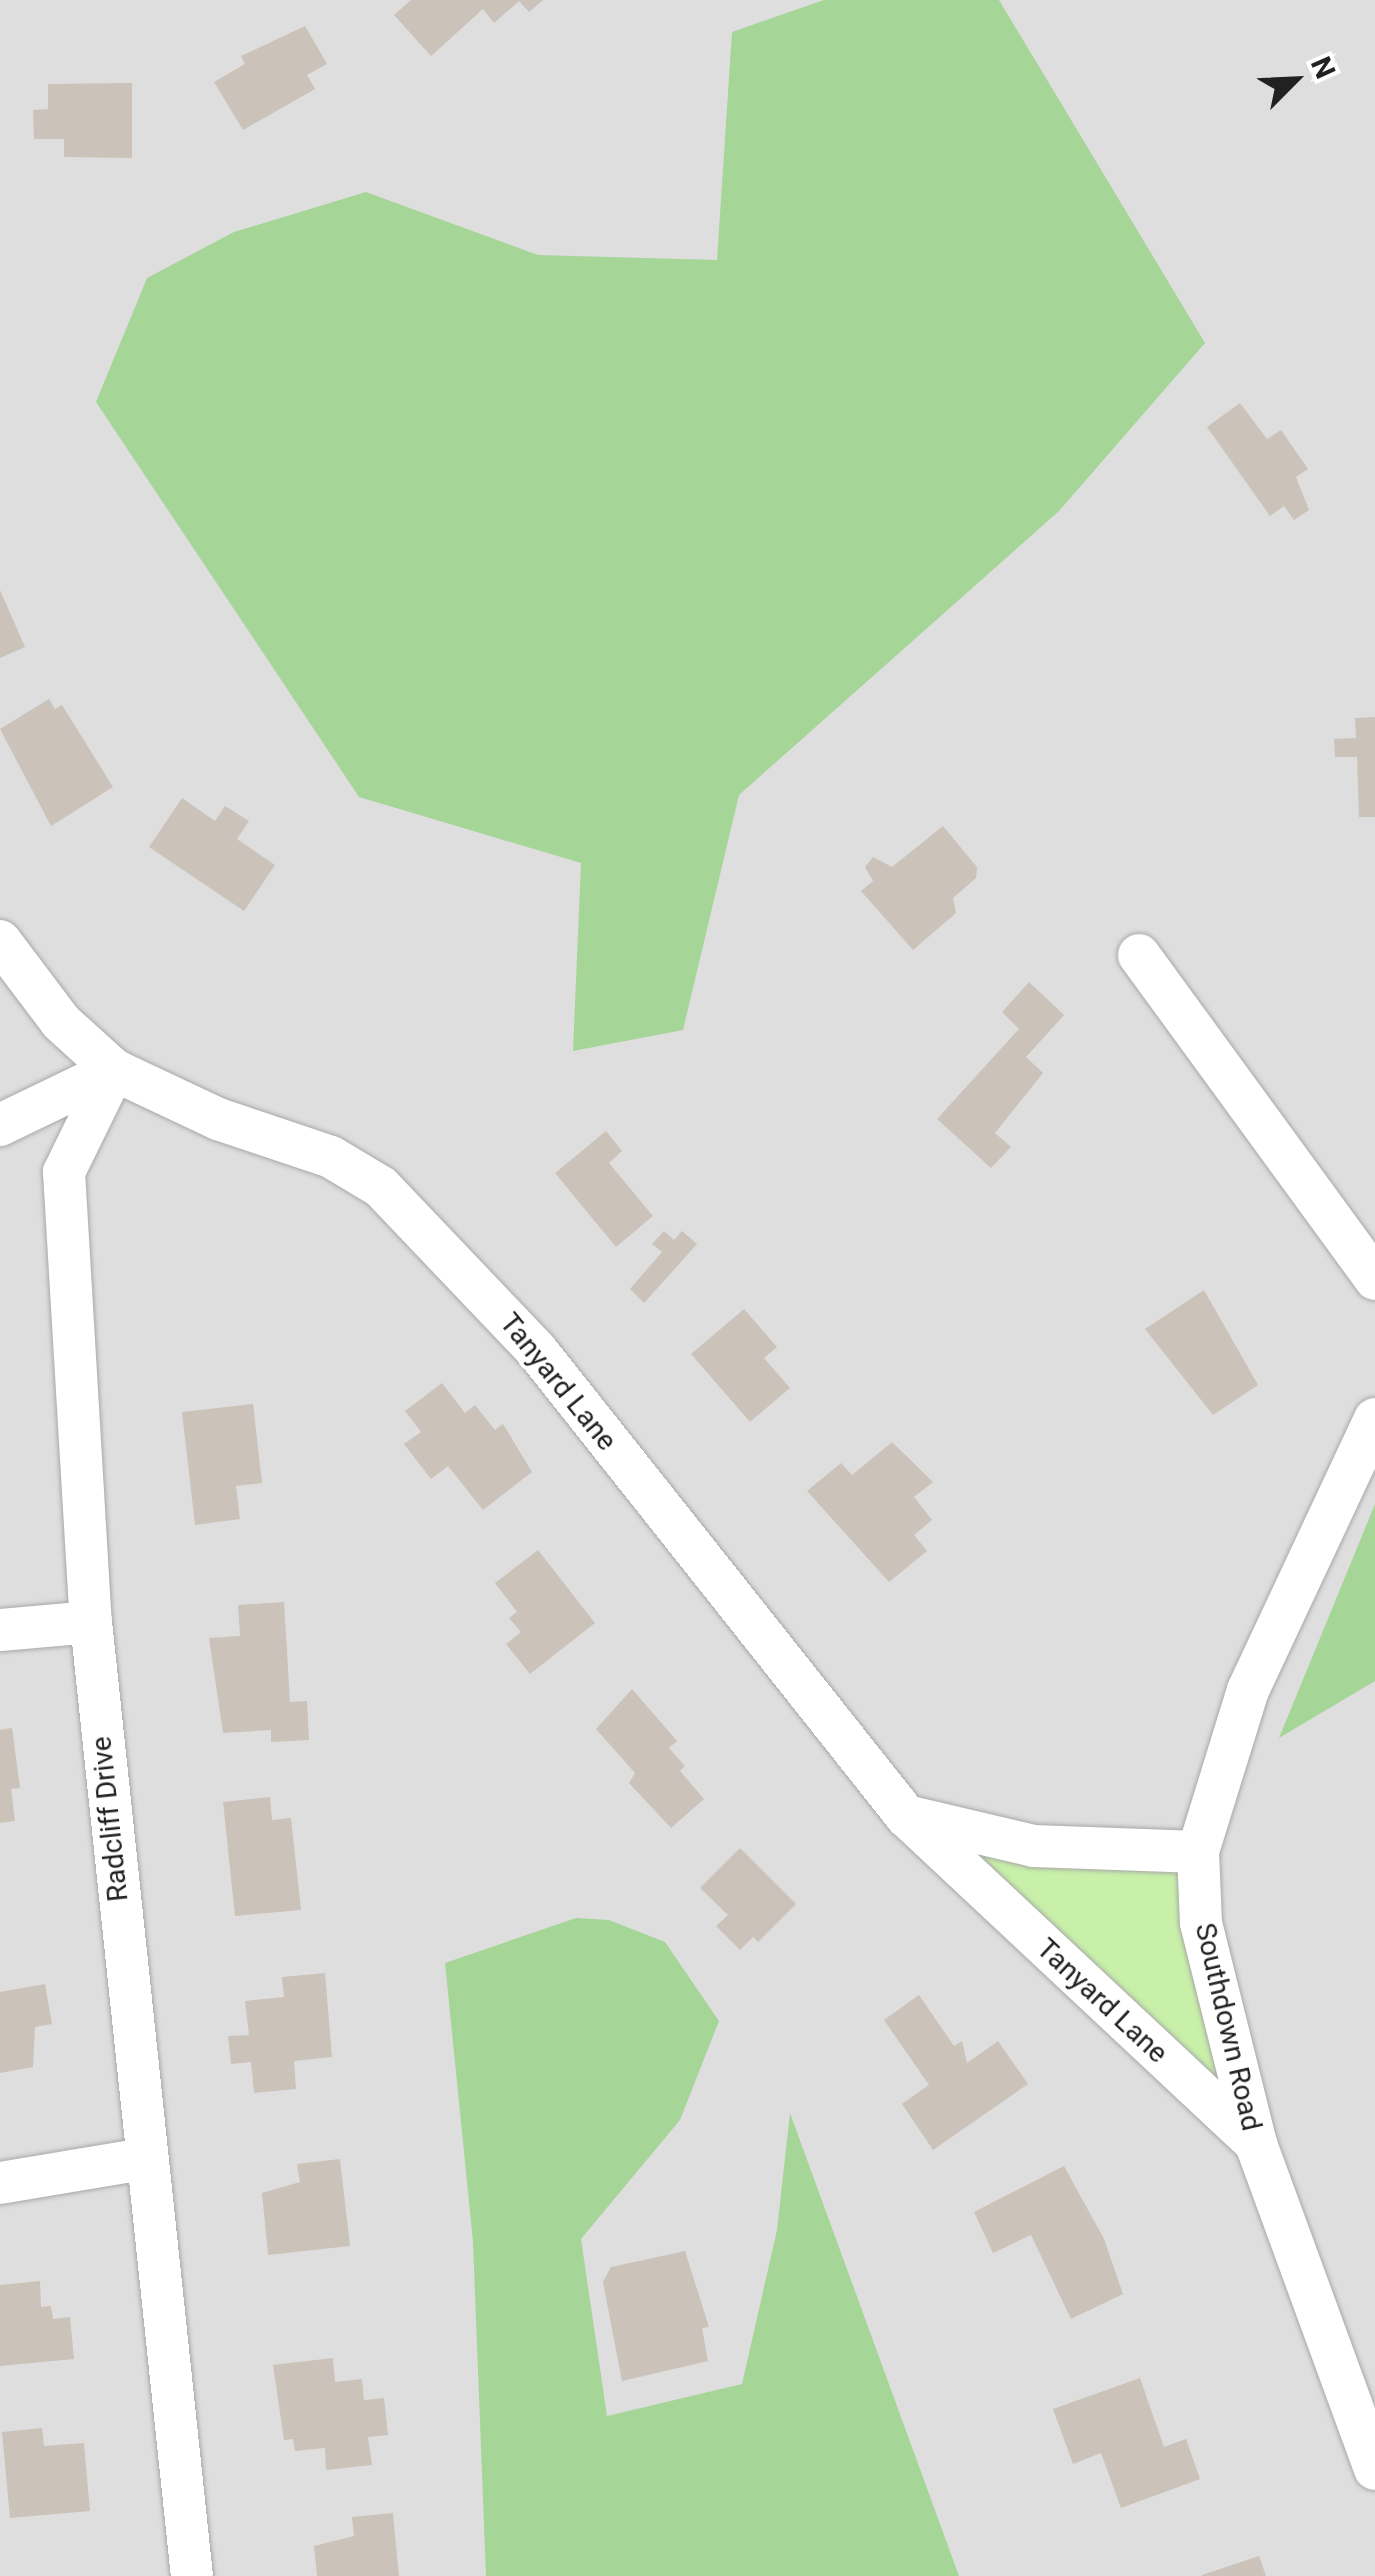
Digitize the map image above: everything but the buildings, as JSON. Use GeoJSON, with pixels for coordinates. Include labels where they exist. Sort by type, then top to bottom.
{"type":"FeatureCollection","features":[{"type":"Feature","properties":{"kind":"street","name":"Tanyard Lane"},"geometry":{"type":"LineString","coordinates":[[0,941],[61,1022],[114,1070],[218,1119],[331,1157],[381,1186],[537,1351],[906,1816],[1256,2144]]}},
{"type":"Feature","properties":{"kind":"street"},"geometry":{"type":"LineString","coordinates":[[1139,955],[1375,1279]]}},
{"type":"Feature","properties":{"kind":"street"},"geometry":{"type":"LineString","coordinates":[[0,1125],[114,1070]]}},
{"type":"Feature","properties":{"kind":"street","name":"Radcliff Drive"},"geometry":{"type":"LineString","coordinates":[[114,1070],[64,1172],[91,1622],[142,2159],[192,2576]]}},
{"type":"Feature","properties":{"kind":"street","name":"Southdown Road"},"geometry":{"type":"LineString","coordinates":[[1375,1419],[1248,1690],[1198,1852],[1201,1923],[1256,2144],[1375,2469]]}},
{"type":"Feature","properties":{"kind":"street"},"geometry":{"type":"LineString","coordinates":[[0,1630],[91,1622]]}},
{"type":"Feature","properties":{"kind":"street"},"geometry":{"type":"LineString","coordinates":[[906,1816],[1034,1846],[1198,1852]]}},
{"type":"Feature","properties":{"kind":"street"},"geometry":{"type":"LineString","coordinates":[[0,2183],[142,2159]]}},
{"type":"Feature","properties":{"kind":"shaded area"},"geometry":{"type":"Polygon","coordinates":[[[0,0],[1375,0],[1375,2576],[0,2576],[0,0]]]}},
{"type":"Feature","properties":{"kind":"green space"},"geometry":{"type":"Polygon","coordinates":[[[824,0],[999,0],[1205,343],[1059,511],[739,795],[683,1030],[573,1051],[581,863],[359,797],[96,402],[147,278],[234,232],[366,192],[538,255],[717,260],[732,32],[824,0]]]}},
{"type":"Feature","properties":{"kind":"green space"},"geometry":{"type":"Polygon","coordinates":[[[1375,1504],[1375,1681],[1279,1738],[1375,1504]]]}},
{"type":"Feature","properties":{"kind":"green space"},"geometry":{"type":"Polygon","coordinates":[[[945,1842],[1184,1870],[1232,2110],[945,1842]]]}},
{"type":"Feature","properties":{"kind":"green space"},"geometry":{"type":"Polygon","coordinates":[[[576,1918],[609,1920],[665,1942],[719,2021],[680,2120],[581,2239],[607,2416],[742,2384],[777,2230],[790,2113],[959,2576],[486,2576],[473,2242],[445,1963],[576,1918]]]}}]}
